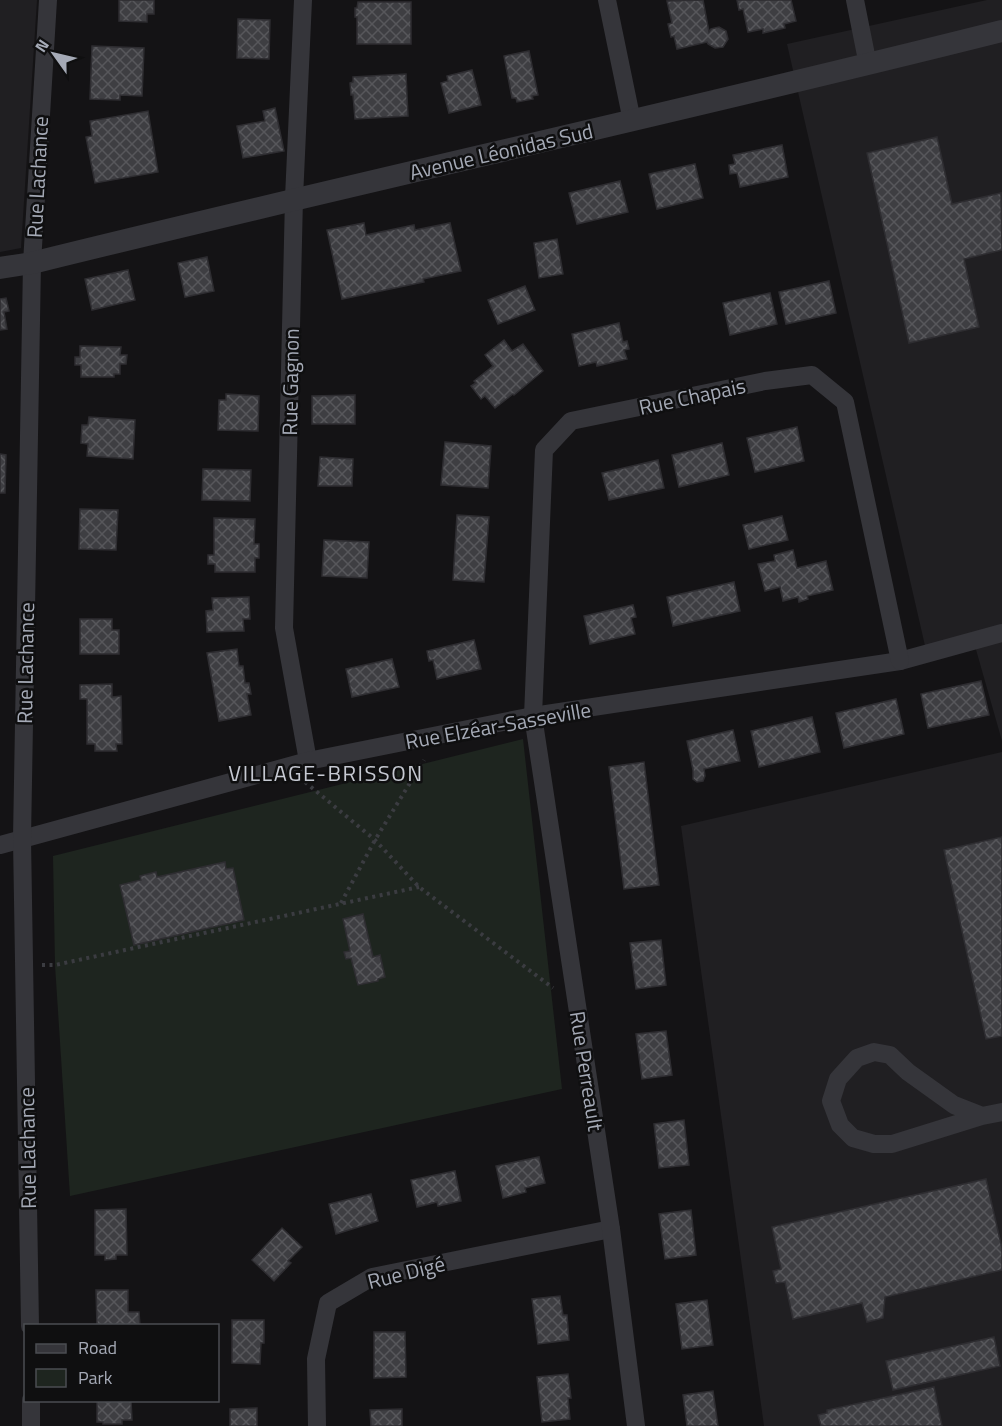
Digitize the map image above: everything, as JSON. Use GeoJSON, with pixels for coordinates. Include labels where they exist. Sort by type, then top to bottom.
{"type":"FeatureCollection","features":[{"type":"Feature","properties":{"kind":"street","name":"Rue Lachance"},"geometry":{"type":"LineString","coordinates":[[30,1324],[21,839],[32,263],[48,0]]}},
{"type":"Feature","properties":{"kind":"street","name":"Rue Gagnon"},"geometry":{"type":"LineString","coordinates":[[303,0],[294,198],[284,628],[308,761]]}},
{"type":"Feature","properties":{"kind":"street"},"geometry":{"type":"LineString","coordinates":[[607,0],[632,121]]}},
{"type":"Feature","properties":{"kind":"street"},"geometry":{"type":"LineString","coordinates":[[855,0],[868,65]]}},
{"type":"Feature","properties":{"kind":"street","name":"Avenue Léonidas Sud"},"geometry":{"type":"LineString","coordinates":[[0,268],[32,263],[294,198],[632,121],[1002,31]]}},
{"type":"Feature","properties":{"kind":"street","name":"Rue Chapais"},"geometry":{"type":"LineString","coordinates":[[533,716],[544,450],[571,421],[765,381],[812,375],[845,402],[900,661]]}},
{"type":"Feature","properties":{"kind":"street","name":"Rue Elzéar-Sasseville"},"geometry":{"type":"LineString","coordinates":[[0,845],[308,761],[533,716],[900,661],[1002,633]]}},
{"type":"Feature","properties":{"kind":"street","name":"Rue Perreault"},"geometry":{"type":"LineString","coordinates":[[533,716],[611,1229],[636,1426]]}},
{"type":"Feature","properties":{"kind":"street"},"geometry":{"type":"LineString","coordinates":[[982,1116],[954,1105],[908,1072],[890,1055],[874,1053],[857,1058],[838,1079],[831,1101],[840,1125],[853,1138],[874,1144],[892,1144],[1002,1112]]}},
{"type":"Feature","properties":{"kind":"street","name":"Rue Digé"},"geometry":{"type":"LineString","coordinates":[[317,1426],[316,1359],[328,1303],[372,1277],[611,1229]]}},
{"type":"Feature","properties":{"kind":"street"},"geometry":{"type":"LineString","coordinates":[[31,1402],[32,1426]]}},
{"type":"Feature","properties":{"kind":"path"},"geometry":{"type":"LineString","coordinates":[[340,904],[375,840],[440,735]]}},
{"type":"Feature","properties":{"kind":"path"},"geometry":{"type":"LineString","coordinates":[[287,767],[375,840],[419,887],[577,1006]]}},
{"type":"Feature","properties":{"kind":"path"},"geometry":{"type":"LineString","coordinates":[[24,966],[55,965],[419,887]]}},
{"type":"Feature","properties":{"kind":"shaded area"},"geometry":{"type":"Polygon","coordinates":[[[0,0],[37,0],[21,248],[0,252],[0,0]]]}},
{"type":"Feature","properties":{"kind":"shaded area"},"geometry":{"type":"Polygon","coordinates":[[[987,0],[1002,0],[1002,741],[973,639],[926,650],[787,44],[987,0]]]}},
{"type":"Feature","properties":{"kind":"shaded area"},"geometry":{"type":"Polygon","coordinates":[[[1002,752],[1002,1426],[764,1426],[681,826],[1002,752]]]}},
{"type":"Feature","properties":{"kind":"green space"},"geometry":{"type":"Polygon","coordinates":[[[523,739],[562,1089],[70,1196],[55,965],[53,856],[523,739]]]}},
{"type":"Feature","properties":{"kind":"building"},"geometry":{"type":"Polygon","coordinates":[[[119,0],[154,0],[154,14],[147,14],[147,22],[119,21],[119,0]]]}},
{"type":"Feature","properties":{"kind":"building"},"geometry":{"type":"Polygon","coordinates":[[[703,0],[709,32],[719,27],[726,31],[728,39],[723,47],[715,48],[707,42],[677,49],[668,24],[672,23],[667,1],[703,0]]]}},
{"type":"Feature","properties":{"kind":"building"},"geometry":{"type":"Polygon","coordinates":[[[737,0],[791,0],[796,21],[784,24],[785,28],[763,33],[763,29],[748,32],[743,9],[739,10],[737,0]]]}},
{"type":"Feature","properties":{"kind":"building"},"geometry":{"type":"Polygon","coordinates":[[[358,2],[411,2],[411,44],[357,44],[355,8],[358,2]]]}},
{"type":"Feature","properties":{"kind":"building"},"geometry":{"type":"Polygon","coordinates":[[[238,19],[270,20],[269,59],[237,58],[238,19]]]}},
{"type":"Feature","properties":{"kind":"building"},"geometry":{"type":"Polygon","coordinates":[[[92,46],[144,48],[142,96],[120,95],[120,100],[90,99],[92,46]]]}},
{"type":"Feature","properties":{"kind":"building"},"geometry":{"type":"Polygon","coordinates":[[[529,51],[538,95],[532,96],[533,99],[517,102],[516,98],[512,98],[504,56],[529,51]]]}},
{"type":"Feature","properties":{"kind":"building"},"geometry":{"type":"Polygon","coordinates":[[[472,70],[481,105],[449,113],[441,83],[448,81],[447,76],[472,70]]]}},
{"type":"Feature","properties":{"kind":"building"},"geometry":{"type":"Polygon","coordinates":[[[406,74],[408,116],[355,119],[350,83],[353,82],[353,77],[406,74]]]}},
{"type":"Feature","properties":{"kind":"building"},"geometry":{"type":"Polygon","coordinates":[[[275,108],[284,151],[243,158],[237,126],[265,121],[263,111],[275,108]]]}},
{"type":"Feature","properties":{"kind":"building"},"geometry":{"type":"Polygon","coordinates":[[[148,111],[158,172],[95,183],[86,137],[92,136],[90,121],[148,111]]]}},
{"type":"Feature","properties":{"kind":"building"},"geometry":{"type":"Polygon","coordinates":[[[937,137],[952,204],[1001,193],[1002,250],[964,259],[979,327],[909,343],[867,153],[937,137]]]}},
{"type":"Feature","properties":{"kind":"building"},"geometry":{"type":"Polygon","coordinates":[[[782,145],[788,177],[740,187],[737,173],[730,174],[729,165],[735,164],[733,155],[782,145]]]}},
{"type":"Feature","properties":{"kind":"building"},"geometry":{"type":"Polygon","coordinates":[[[695,164],[703,198],[657,209],[649,174],[695,164]]]}},
{"type":"Feature","properties":{"kind":"building"},"geometry":{"type":"Polygon","coordinates":[[[620,181],[628,212],[577,224],[569,193],[620,181]]]}},
{"type":"Feature","properties":{"kind":"building"},"geometry":{"type":"Polygon","coordinates":[[[364,223],[366,235],[414,225],[415,230],[450,223],[461,271],[423,279],[424,282],[342,299],[327,230],[364,223]]]}},
{"type":"Feature","properties":{"kind":"building"},"geometry":{"type":"Polygon","coordinates":[[[557,239],[563,274],[539,278],[534,243],[557,239]]]}},
{"type":"Feature","properties":{"kind":"building"},"geometry":{"type":"Polygon","coordinates":[[[207,257],[214,291],[185,297],[178,263],[207,257]]]}},
{"type":"Feature","properties":{"kind":"building"},"geometry":{"type":"Polygon","coordinates":[[[128,270],[135,300],[92,310],[85,279],[128,270]]]}},
{"type":"Feature","properties":{"kind":"building"},"geometry":{"type":"Polygon","coordinates":[[[829,281],[836,313],[786,324],[779,292],[829,281]]]}},
{"type":"Feature","properties":{"kind":"building"},"geometry":{"type":"Polygon","coordinates":[[[525,286],[535,310],[498,324],[488,300],[525,286]]]}},
{"type":"Feature","properties":{"kind":"building"},"geometry":{"type":"Polygon","coordinates":[[[770,293],[777,324],[730,335],[723,303],[770,293]]]}},
{"type":"Feature","properties":{"kind":"building"},"geometry":{"type":"Polygon","coordinates":[[[6,298],[9,311],[4,312],[7,329],[0,330],[0,299],[6,298]]]}},
{"type":"Feature","properties":{"kind":"building"},"geometry":{"type":"Polygon","coordinates":[[[619,323],[623,342],[627,341],[629,349],[624,350],[627,359],[597,366],[596,362],[579,366],[572,334],[619,323]]]}},
{"type":"Feature","properties":{"kind":"building"},"geometry":{"type":"Polygon","coordinates":[[[504,340],[512,351],[523,344],[543,371],[495,408],[485,396],[481,399],[471,386],[493,366],[485,355],[504,340]]]}},
{"type":"Feature","properties":{"kind":"building"},"geometry":{"type":"Polygon","coordinates":[[[80,346],[121,347],[120,355],[127,355],[126,364],[120,364],[120,374],[114,374],[114,377],[81,377],[81,365],[75,365],[75,357],[80,357],[80,346]]]}},
{"type":"Feature","properties":{"kind":"building"},"geometry":{"type":"Polygon","coordinates":[[[226,394],[259,396],[258,431],[218,430],[219,400],[226,400],[226,394]]]}},
{"type":"Feature","properties":{"kind":"building"},"geometry":{"type":"Polygon","coordinates":[[[355,395],[355,424],[312,424],[312,396],[355,395]]]}},
{"type":"Feature","properties":{"kind":"building"},"geometry":{"type":"Polygon","coordinates":[[[89,417],[135,420],[133,459],[87,456],[88,444],[81,443],[82,425],[88,425],[89,417]]]}},
{"type":"Feature","properties":{"kind":"building"},"geometry":{"type":"Polygon","coordinates":[[[797,427],[804,461],[755,472],[747,438],[797,427]]]}},
{"type":"Feature","properties":{"kind":"building"},"geometry":{"type":"Polygon","coordinates":[[[445,442],[491,446],[488,488],[441,485],[445,442]]]}},
{"type":"Feature","properties":{"kind":"building"},"geometry":{"type":"Polygon","coordinates":[[[722,443],[729,475],[679,487],[672,455],[722,443]]]}},
{"type":"Feature","properties":{"kind":"building"},"geometry":{"type":"Polygon","coordinates":[[[0,454],[6,455],[5,493],[0,493],[0,454]]]}},
{"type":"Feature","properties":{"kind":"building"},"geometry":{"type":"Polygon","coordinates":[[[320,457],[353,459],[352,486],[318,486],[320,457]]]}},
{"type":"Feature","properties":{"kind":"building"},"geometry":{"type":"Polygon","coordinates":[[[658,460],[664,488],[609,500],[602,473],[658,460]]]}},
{"type":"Feature","properties":{"kind":"building"},"geometry":{"type":"Polygon","coordinates":[[[203,469],[251,470],[250,501],[202,500],[203,469]]]}},
{"type":"Feature","properties":{"kind":"building"},"geometry":{"type":"Polygon","coordinates":[[[80,509],[118,510],[116,550],[79,549],[80,509]]]}},
{"type":"Feature","properties":{"kind":"building"},"geometry":{"type":"Polygon","coordinates":[[[457,515],[489,517],[484,582],[453,580],[457,515]]]}},
{"type":"Feature","properties":{"kind":"building"},"geometry":{"type":"Polygon","coordinates":[[[782,516],[788,540],[749,549],[743,525],[782,516]]]}},
{"type":"Feature","properties":{"kind":"building"},"geometry":{"type":"Polygon","coordinates":[[[214,518],[255,519],[254,544],[259,544],[259,558],[255,558],[255,572],[215,572],[215,564],[208,564],[208,555],[214,555],[214,518]]]}},
{"type":"Feature","properties":{"kind":"building"},"geometry":{"type":"Polygon","coordinates":[[[324,540],[369,542],[367,578],[322,576],[324,540]]]}},
{"type":"Feature","properties":{"kind":"building"},"geometry":{"type":"Polygon","coordinates":[[[793,550],[797,568],[826,561],[833,590],[807,596],[808,599],[799,602],[798,597],[783,601],[780,587],[765,591],[758,564],[775,561],[774,555],[793,550]]]}},
{"type":"Feature","properties":{"kind":"building"},"geometry":{"type":"Polygon","coordinates":[[[734,582],[740,611],[673,626],[667,597],[734,582]]]}},
{"type":"Feature","properties":{"kind":"building"},"geometry":{"type":"Polygon","coordinates":[[[249,597],[250,619],[243,619],[244,631],[207,632],[206,611],[213,610],[212,598],[249,597]]]}},
{"type":"Feature","properties":{"kind":"building"},"geometry":{"type":"Polygon","coordinates":[[[633,605],[636,617],[631,618],[635,634],[590,644],[584,616],[633,605]]]}},
{"type":"Feature","properties":{"kind":"building"},"geometry":{"type":"Polygon","coordinates":[[[80,619],[112,619],[112,630],[119,630],[119,654],[80,654],[80,619]]]}},
{"type":"Feature","properties":{"kind":"building"},"geometry":{"type":"Polygon","coordinates":[[[474,640],[481,669],[437,679],[433,660],[429,661],[427,651],[474,640]]]}},
{"type":"Feature","properties":{"kind":"building"},"geometry":{"type":"Polygon","coordinates":[[[237,649],[239,666],[243,666],[245,683],[249,683],[251,694],[247,694],[251,715],[219,721],[207,653],[237,649]]]}},
{"type":"Feature","properties":{"kind":"building"},"geometry":{"type":"Polygon","coordinates":[[[392,659],[399,687],[352,697],[346,669],[392,659]]]}},
{"type":"Feature","properties":{"kind":"building"},"geometry":{"type":"Polygon","coordinates":[[[981,681],[989,715],[928,728],[921,694],[981,681]]]}},
{"type":"Feature","properties":{"kind":"building"},"geometry":{"type":"Polygon","coordinates":[[[112,684],[112,697],[121,696],[122,744],[116,744],[117,751],[95,751],[95,744],[87,744],[87,699],[80,699],[80,685],[112,684]]]}},
{"type":"Feature","properties":{"kind":"building"},"geometry":{"type":"Polygon","coordinates":[[[896,699],[904,734],[844,748],[836,713],[896,699]]]}},
{"type":"Feature","properties":{"kind":"building"},"geometry":{"type":"Polygon","coordinates":[[[812,717],[820,752],[759,767],[751,731],[812,717]]]}},
{"type":"Feature","properties":{"kind":"building"},"geometry":{"type":"Polygon","coordinates":[[[733,730],[740,761],[704,769],[703,781],[697,782],[693,779],[687,741],[733,730]]]}},
{"type":"Feature","properties":{"kind":"building"},"geometry":{"type":"Polygon","coordinates":[[[644,762],[659,885],[624,889],[609,767],[644,762]]]}},
{"type":"Feature","properties":{"kind":"building"},"geometry":{"type":"Polygon","coordinates":[[[1002,837],[1002,1036],[986,1039],[944,850],[1002,837]]]}},
{"type":"Feature","properties":{"kind":"building"},"geometry":{"type":"Polygon","coordinates":[[[225,862],[226,869],[233,868],[244,920],[134,945],[120,885],[141,880],[140,876],[156,872],[157,877],[225,862]]]}},
{"type":"Feature","properties":{"kind":"building"},"geometry":{"type":"Polygon","coordinates":[[[363,914],[373,957],[380,955],[385,977],[378,981],[358,985],[351,958],[346,959],[344,952],[350,951],[343,919],[363,914]]]}},
{"type":"Feature","properties":{"kind":"building"},"geometry":{"type":"Polygon","coordinates":[[[661,940],[666,985],[636,989],[630,943],[661,940]]]}},
{"type":"Feature","properties":{"kind":"building"},"geometry":{"type":"Polygon","coordinates":[[[666,1031],[672,1075],[642,1079],[636,1034],[666,1031]]]}},
{"type":"Feature","properties":{"kind":"building"},"geometry":{"type":"Polygon","coordinates":[[[684,1120],[689,1165],[659,1168],[654,1124],[684,1120]]]}},
{"type":"Feature","properties":{"kind":"building"},"geometry":{"type":"Polygon","coordinates":[[[539,1157],[545,1183],[525,1188],[526,1192],[503,1198],[496,1166],[539,1157]]]}},
{"type":"Feature","properties":{"kind":"building"},"geometry":{"type":"Polygon","coordinates":[[[455,1171],[461,1201],[438,1206],[437,1202],[417,1207],[411,1180],[455,1171]]]}},
{"type":"Feature","properties":{"kind":"building"},"geometry":{"type":"Polygon","coordinates":[[[986,1179],[1002,1248],[1002,1270],[885,1297],[883,1318],[867,1322],[862,1303],[793,1319],[785,1282],[776,1283],[773,1271],[781,1269],[772,1227],[986,1179]]]}},
{"type":"Feature","properties":{"kind":"building"},"geometry":{"type":"Polygon","coordinates":[[[371,1194],[378,1221],[336,1234],[329,1204],[371,1194]]]}},
{"type":"Feature","properties":{"kind":"building"},"geometry":{"type":"Polygon","coordinates":[[[126,1209],[127,1255],[116,1255],[116,1259],[105,1260],[105,1255],[95,1255],[95,1210],[126,1209]]]}},
{"type":"Feature","properties":{"kind":"building"},"geometry":{"type":"Polygon","coordinates":[[[691,1210],[696,1255],[665,1259],[659,1214],[691,1210]]]}},
{"type":"Feature","properties":{"kind":"building"},"geometry":{"type":"Polygon","coordinates":[[[282,1228],[302,1247],[288,1261],[291,1263],[274,1281],[252,1260],[282,1228]]]}},
{"type":"Feature","properties":{"kind":"building"},"geometry":{"type":"Polygon","coordinates":[[[96,1290],[128,1290],[128,1312],[139,1312],[140,1324],[97,1324],[96,1290]]]}},
{"type":"Feature","properties":{"kind":"building"},"geometry":{"type":"Polygon","coordinates":[[[560,1296],[563,1315],[567,1315],[569,1340],[538,1344],[532,1299],[560,1296]]]}},
{"type":"Feature","properties":{"kind":"building"},"geometry":{"type":"Polygon","coordinates":[[[707,1300],[713,1345],[682,1349],[676,1304],[707,1300]]]}},
{"type":"Feature","properties":{"kind":"building"},"geometry":{"type":"Polygon","coordinates":[[[232,1320],[264,1320],[264,1343],[261,1343],[260,1364],[232,1363],[232,1320]]]}},
{"type":"Feature","properties":{"kind":"building"},"geometry":{"type":"Polygon","coordinates":[[[374,1332],[405,1332],[406,1377],[374,1378],[374,1332]]]}},
{"type":"Feature","properties":{"kind":"building"},"geometry":{"type":"Polygon","coordinates":[[[994,1337],[1000,1366],[893,1390],[886,1361],[994,1337]]]}},
{"type":"Feature","properties":{"kind":"building"},"geometry":{"type":"Polygon","coordinates":[[[568,1374],[571,1398],[568,1398],[570,1419],[542,1422],[537,1377],[568,1374]]]}},
{"type":"Feature","properties":{"kind":"building"},"geometry":{"type":"Polygon","coordinates":[[[934,1387],[942,1426],[821,1426],[818,1415],[827,1413],[827,1410],[934,1387]]]}},
{"type":"Feature","properties":{"kind":"building"},"geometry":{"type":"Polygon","coordinates":[[[713,1391],[718,1426],[687,1426],[683,1395],[713,1391]]]}},
{"type":"Feature","properties":{"kind":"building"},"geometry":{"type":"Polygon","coordinates":[[[97,1402],[131,1402],[132,1420],[122,1420],[122,1424],[97,1422],[97,1402]]]}},
{"type":"Feature","properties":{"kind":"building"},"geometry":{"type":"Polygon","coordinates":[[[257,1408],[257,1426],[230,1426],[230,1409],[257,1408]]]}},
{"type":"Feature","properties":{"kind":"building"},"geometry":{"type":"Polygon","coordinates":[[[402,1409],[402,1426],[371,1426],[370,1410],[402,1409]]]}},
{"type":"Feature","properties":{"kind":"district","name":"VILLAGE-BRISSON"},"geometry":{"type":"Point","coordinates":[326,773]}}]}
